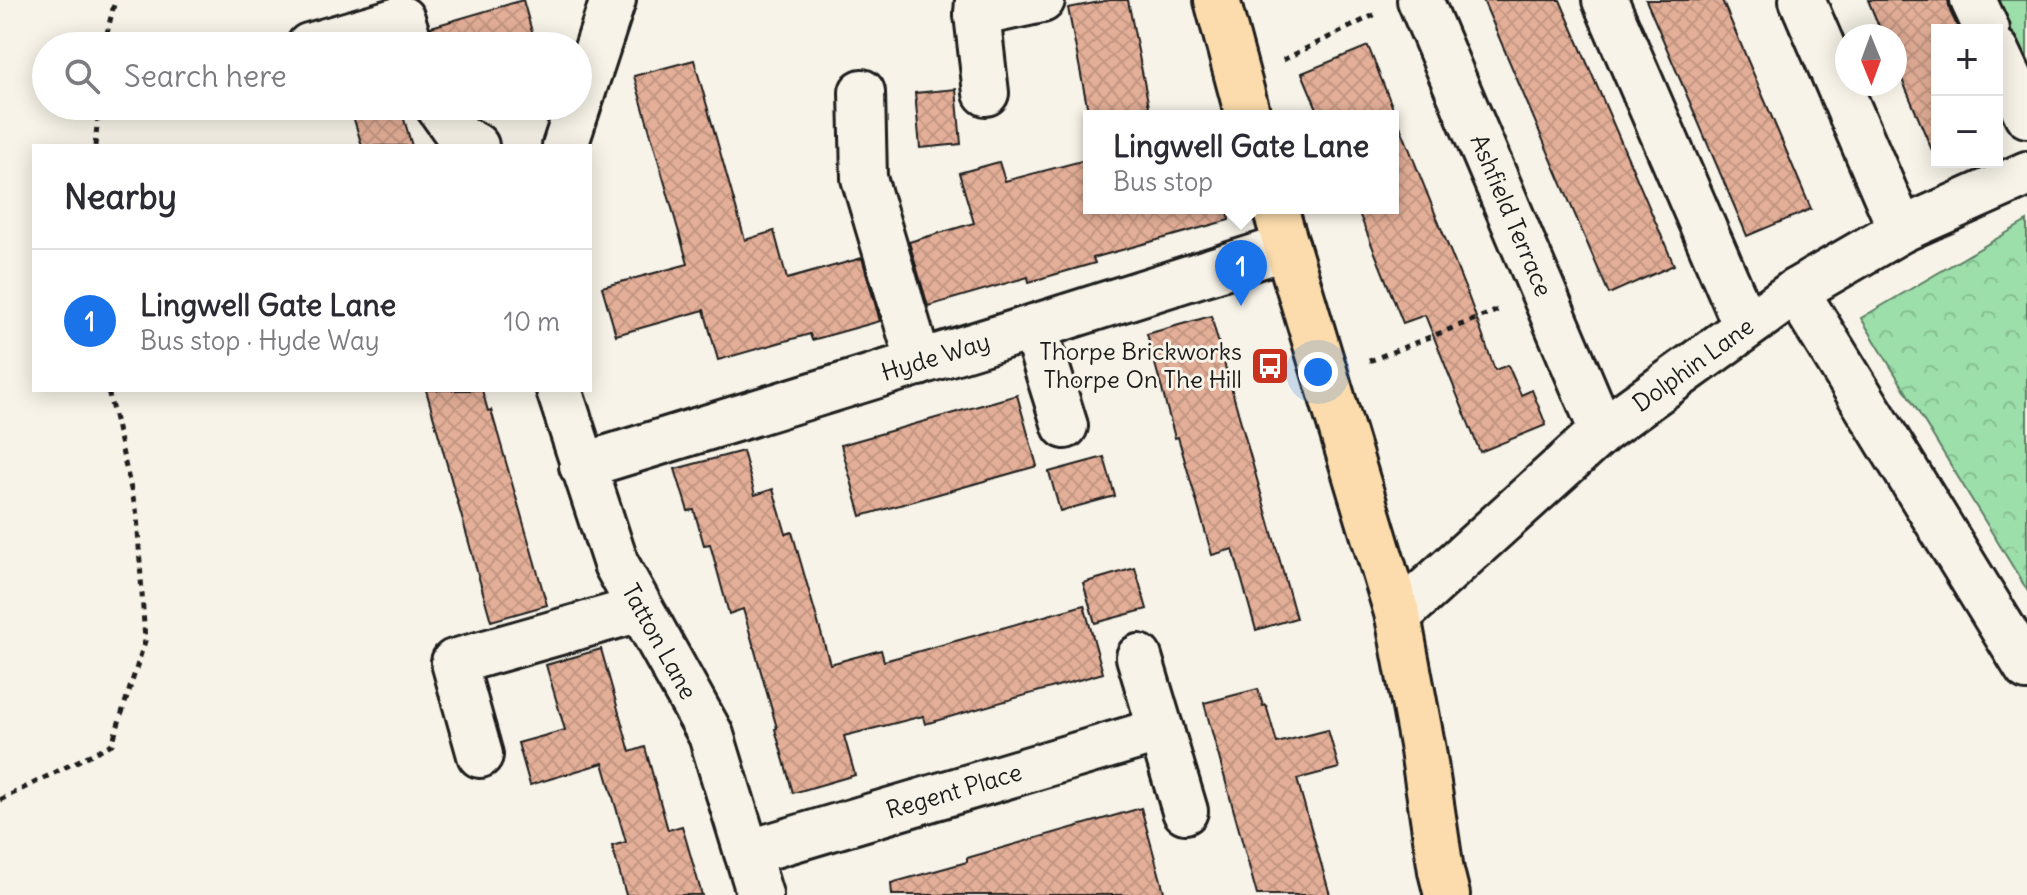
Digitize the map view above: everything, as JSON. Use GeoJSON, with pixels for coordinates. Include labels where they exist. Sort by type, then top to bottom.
{"type":"FeatureCollection","features":[{"type":"Feature","properties":{"kind":"main road"},"geometry":{"type":"LineString","coordinates":[[1217,0],[1243,99]]}},
{"type":"Feature","properties":{"kind":"main road"},"geometry":{"type":"LineString","coordinates":[[1281,228],[1398,616],[1447,895]]}},
{"type":"Feature","properties":{"kind":"street"},"geometry":{"type":"LineString","coordinates":[[592,64],[613,0]]}},
{"type":"Feature","properties":{"kind":"street"},"geometry":{"type":"LineString","coordinates":[[986,93],[977,7],[1042,0]]}},
{"type":"Feature","properties":{"kind":"street"},"geometry":{"type":"LineString","coordinates":[[1605,0],[1746,326]]}},
{"type":"Feature","properties":{"kind":"street"},"geometry":{"type":"LineString","coordinates":[[1802,0],[1901,230]]}},
{"type":"Feature","properties":{"kind":"street"},"geometry":{"type":"LineString","coordinates":[[1973,0],[1984,24]]}},
{"type":"Feature","properties":{"kind":"street","name":"Ashfield Terrace"},"geometry":{"type":"LineString","coordinates":[[1405,4],[1543,293],[1602,431]]}},
{"type":"Feature","properties":{"kind":"street"},"geometry":{"type":"LineString","coordinates":[[357,32],[402,19],[406,32]]}},
{"type":"Feature","properties":{"kind":"street"},"geometry":{"type":"LineString","coordinates":[[2003,64],[2027,115]]}},
{"type":"Feature","properties":{"kind":"street"},"geometry":{"type":"LineString","coordinates":[[862,92],[864,178],[919,363]]}},
{"type":"Feature","properties":{"kind":"street"},"geometry":{"type":"LineString","coordinates":[[448,120],[460,137],[472,144]]}},
{"type":"Feature","properties":{"kind":"street"},"geometry":{"type":"LineString","coordinates":[[566,144],[574,120]]}},
{"type":"Feature","properties":{"kind":"street","name":"Dolphin Lane"},"geometry":{"type":"LineString","coordinates":[[1398,616],[1602,431],[1746,326],[1796,291],[1901,230],[2027,174]]}},
{"type":"Feature","properties":{"kind":"street","name":"Hyde Way"},"geometry":{"type":"LineString","coordinates":[[582,466],[1034,327],[1281,228]]}},
{"type":"Feature","properties":{"kind":"street"},"geometry":{"type":"LineString","coordinates":[[1796,291],[2027,668]]}},
{"type":"Feature","properties":{"kind":"street"},"geometry":{"type":"LineString","coordinates":[[1034,327],[1065,426]]}},
{"type":"Feature","properties":{"kind":"street","name":"Tatton Lane"},"geometry":{"type":"LineString","coordinates":[[560,392],[616,564],[711,735],[760,895]]}},
{"type":"Feature","properties":{"kind":"street"},"geometry":{"type":"LineString","coordinates":[[480,755],[454,662],[640,609]]}},
{"type":"Feature","properties":{"kind":"street"},"geometry":{"type":"LineString","coordinates":[[1139,657],[1185,811]]}},
{"type":"Feature","properties":{"kind":"street","name":"Regent Place"},"geometry":{"type":"LineString","coordinates":[[747,853],[1161,730]]}},
{"type":"Feature","properties":{"kind":"path"},"geometry":{"type":"LineString","coordinates":[[107,32],[115,0]]}},
{"type":"Feature","properties":{"kind":"path"},"geometry":{"type":"LineString","coordinates":[[1243,99],[1405,4]]}},
{"type":"Feature","properties":{"kind":"path"},"geometry":{"type":"LineString","coordinates":[[95,144],[98,120]]}},
{"type":"Feature","properties":{"kind":"path"},"geometry":{"type":"LineString","coordinates":[[1327,378],[1543,293]]}},
{"type":"Feature","properties":{"kind":"path"},"geometry":{"type":"LineString","coordinates":[[0,800],[112,744],[145,641],[137,515],[108,392]]}},
{"type":"Feature","properties":{"kind":"green space"},"geometry":{"type":"Polygon","coordinates":[[[1973,0],[2027,0],[2027,115],[2003,64],[2003,24],[1984,24],[1973,0]]]}},
{"type":"Feature","properties":{"kind":"green space"},"geometry":{"type":"Polygon","coordinates":[[[2027,221],[2027,590],[1861,318],[2027,221]]]}},
{"type":"Feature","properties":{"kind":"building"},"geometry":{"type":"Polygon","coordinates":[[[523,0],[532,32],[431,32],[431,27],[523,0]]]}},
{"type":"Feature","properties":{"kind":"building"},"geometry":{"type":"Polygon","coordinates":[[[1128,0],[1149,107],[1088,110],[1068,8],[1128,0]]]}},
{"type":"Feature","properties":{"kind":"building"},"geometry":{"type":"Polygon","coordinates":[[[1483,0],[1560,0],[1674,265],[1609,294],[1483,0]]]}},
{"type":"Feature","properties":{"kind":"building"},"geometry":{"type":"Polygon","coordinates":[[[1646,0],[1722,0],[1811,209],[1747,236],[1646,0]]]}},
{"type":"Feature","properties":{"kind":"building"},"geometry":{"type":"Polygon","coordinates":[[[1868,0],[1948,0],[1956,24],[1931,24],[1931,148],[1907,91],[1907,24],[1878,24],[1868,0]]]}},
{"type":"Feature","properties":{"kind":"building"},"geometry":{"type":"Polygon","coordinates":[[[1368,46],[1394,110],[1317,110],[1302,73],[1368,46]]]}},
{"type":"Feature","properties":{"kind":"building"},"geometry":{"type":"Polygon","coordinates":[[[694,60],[745,240],[774,231],[787,279],[862,258],[880,321],[812,340],[810,334],[718,360],[704,310],[616,335],[602,287],[688,264],[634,76],[694,60]]]}},
{"type":"Feature","properties":{"kind":"building"},"geometry":{"type":"Polygon","coordinates":[[[956,89],[961,144],[920,148],[915,93],[956,89]]]}},
{"type":"Feature","properties":{"kind":"building"},"geometry":{"type":"Polygon","coordinates":[[[354,120],[404,120],[411,144],[361,144],[354,120]]]}},
{"type":"Feature","properties":{"kind":"building"},"geometry":{"type":"Polygon","coordinates":[[[1399,123],[1495,370],[1508,365],[1521,395],[1532,390],[1546,425],[1480,452],[1425,315],[1403,323],[1359,214],[1399,214],[1399,123]]]}},
{"type":"Feature","properties":{"kind":"building"},"geometry":{"type":"Polygon","coordinates":[[[1083,161],[1083,214],[1228,214],[1229,220],[1093,258],[1095,263],[1029,282],[1028,277],[928,306],[909,242],[974,223],[959,173],[999,162],[1005,181],[1083,161]]]}},
{"type":"Feature","properties":{"kind":"building"},"geometry":{"type":"Polygon","coordinates":[[[1211,316],[1296,618],[1256,630],[1233,549],[1212,555],[1178,437],[1175,438],[1147,334],[1211,316]]]}},
{"type":"Feature","properties":{"kind":"building"},"geometry":{"type":"Polygon","coordinates":[[[427,392],[483,392],[488,411],[491,410],[547,605],[491,621],[427,392]]]}},
{"type":"Feature","properties":{"kind":"building"},"geometry":{"type":"Polygon","coordinates":[[[1017,395],[1037,466],[861,516],[841,445],[1017,395]]]}},
{"type":"Feature","properties":{"kind":"building"},"geometry":{"type":"Polygon","coordinates":[[[743,451],[755,495],[773,489],[786,534],[792,532],[830,664],[881,650],[884,661],[1084,605],[1103,673],[925,724],[923,716],[844,736],[855,775],[793,793],[743,609],[729,614],[710,544],[704,545],[694,510],[688,511],[675,469],[743,451]]]}},
{"type":"Feature","properties":{"kind":"building"},"geometry":{"type":"Polygon","coordinates":[[[1104,457],[1115,496],[1060,511],[1049,472],[1104,457]]]}},
{"type":"Feature","properties":{"kind":"building"},"geometry":{"type":"Polygon","coordinates":[[[1135,568],[1147,609],[1095,623],[1083,583],[1135,568]]]}},
{"type":"Feature","properties":{"kind":"building"},"geometry":{"type":"Polygon","coordinates":[[[601,649],[630,752],[645,747],[668,830],[682,826],[702,895],[626,895],[612,846],[626,842],[603,763],[530,785],[518,743],[565,730],[546,665],[601,649]]]}},
{"type":"Feature","properties":{"kind":"building"},"geometry":{"type":"Polygon","coordinates":[[[1258,689],[1277,743],[1328,730],[1339,768],[1297,779],[1330,895],[1257,895],[1204,703],[1258,689]]]}},
{"type":"Feature","properties":{"kind":"building"},"geometry":{"type":"Polygon","coordinates":[[[1141,808],[1165,895],[892,895],[891,883],[1141,808]]]}},
{"type":"Feature","properties":{"kind":"place","name":"Lingwell Gate Lane"},"geometry":{"type":"Point","coordinates":[1241,306]}},
{"type":"Feature","properties":{"kind":"place","name":"Thorpe Brickworks Thorpe On The Hill"},"geometry":{"type":"Point","coordinates":[1270,366]}}]}
